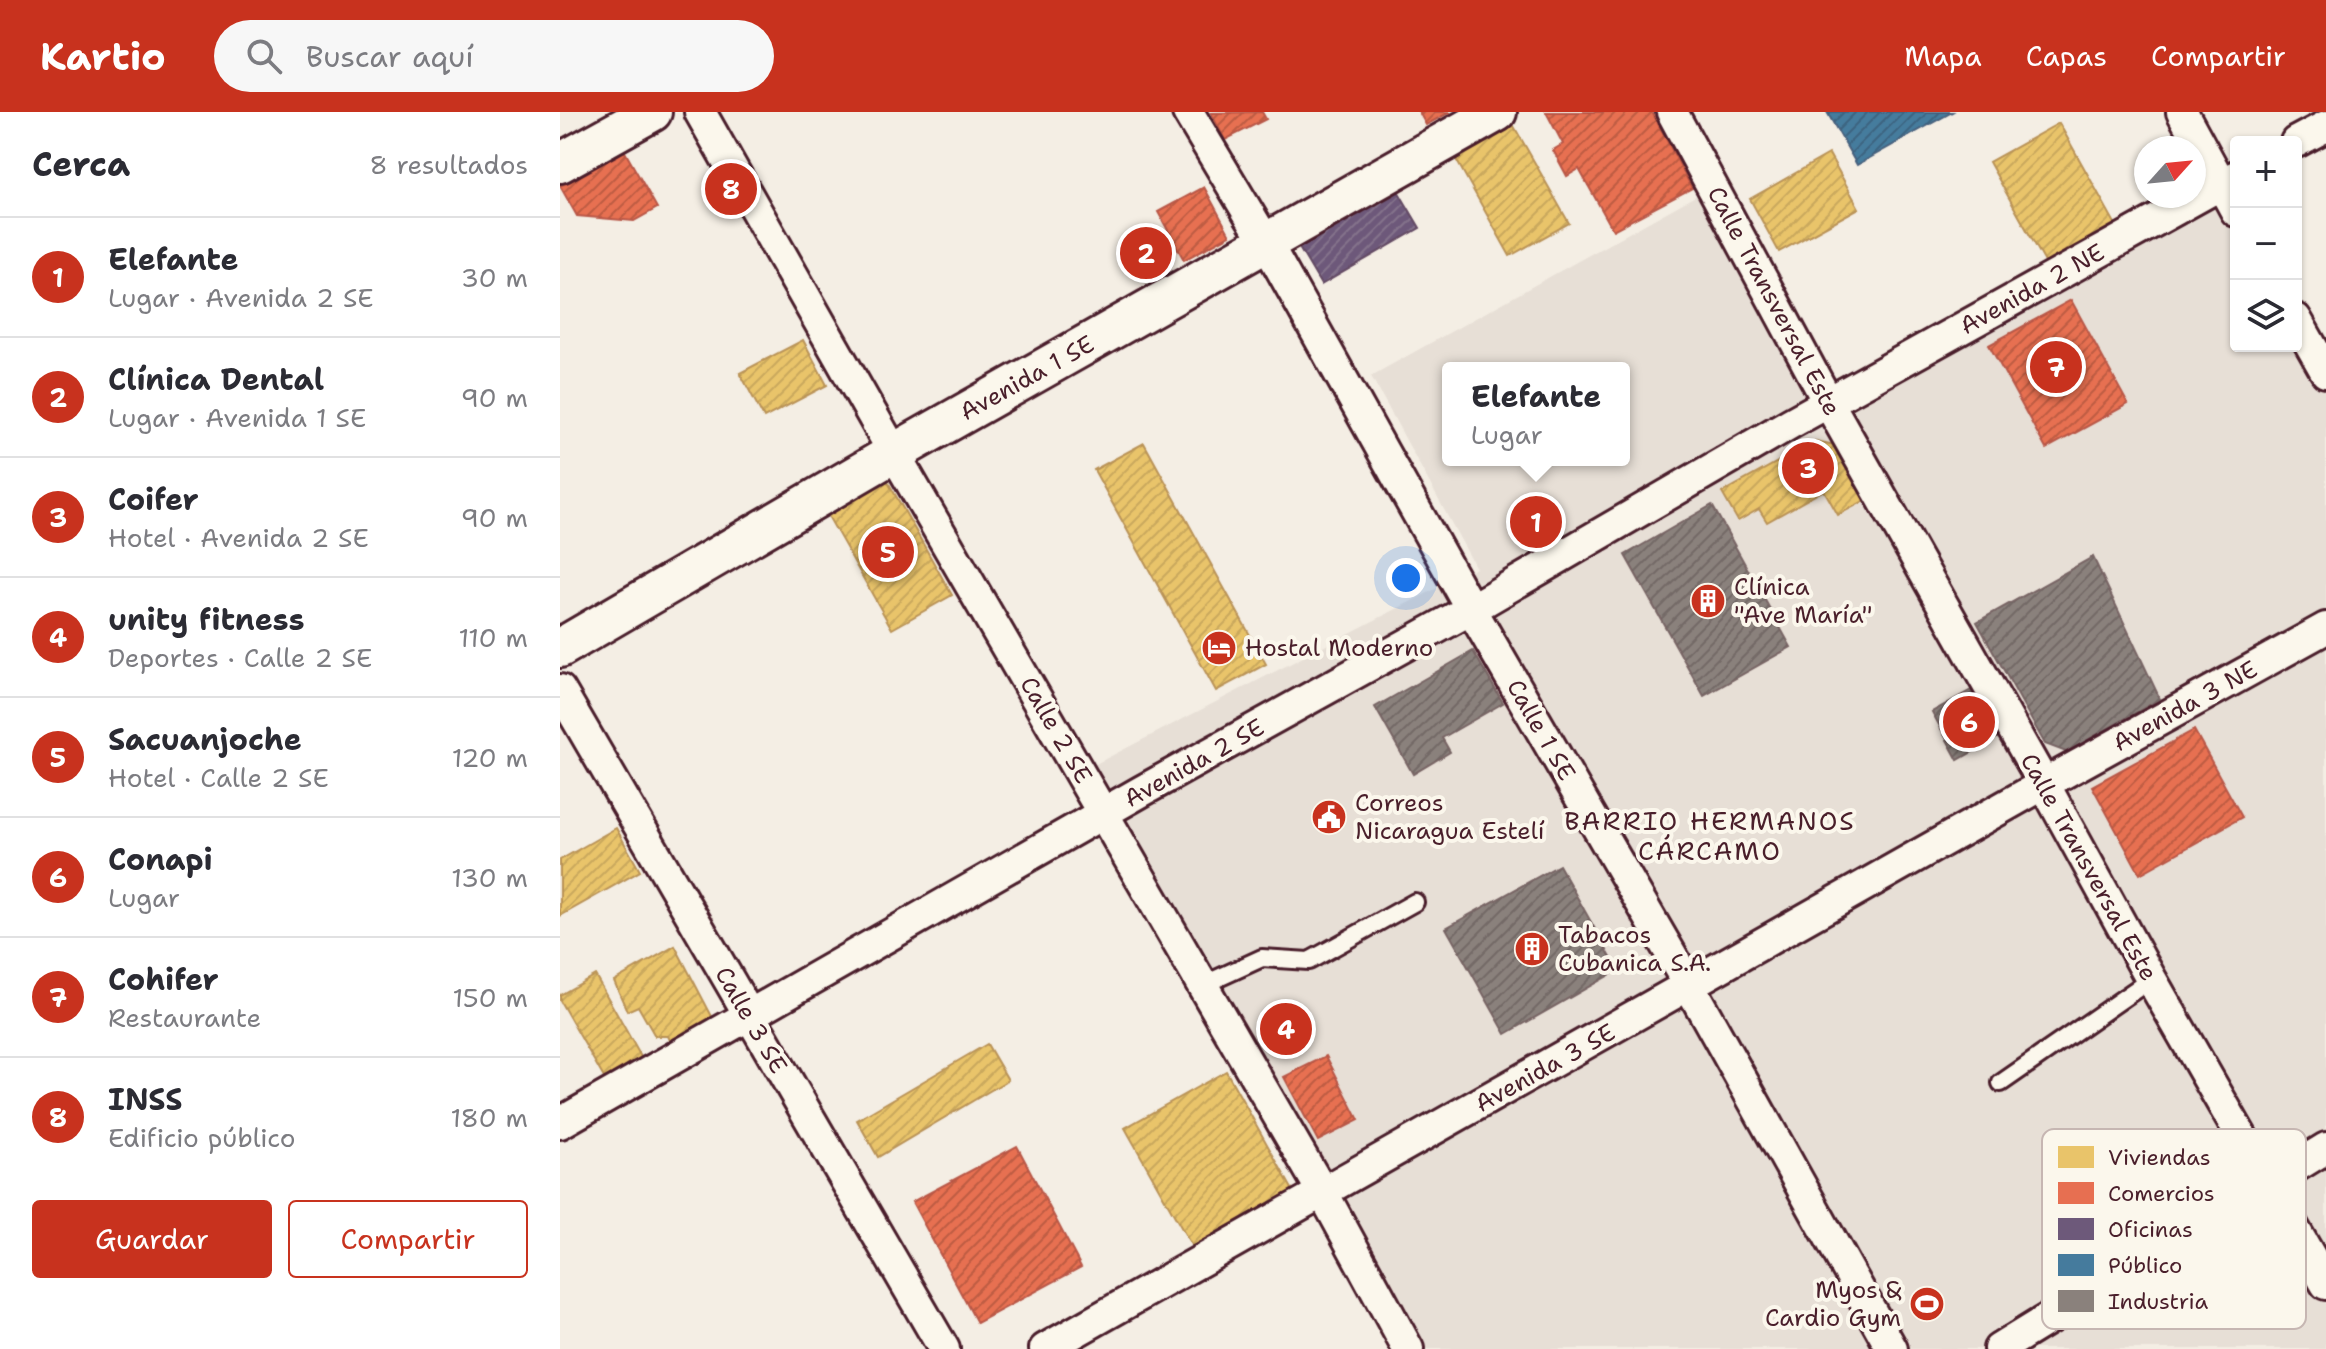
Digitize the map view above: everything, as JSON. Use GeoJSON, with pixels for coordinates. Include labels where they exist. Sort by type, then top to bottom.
{"type":"FeatureCollection","features":[{"type":"Feature","properties":{"kind":"street"},"geometry":{"type":"LineString","coordinates":[[560,163],[652,112]]}},
{"type":"Feature","properties":{"kind":"street","name":"Calle 2 SE"},"geometry":{"type":"LineString","coordinates":[[700,112],[1323,1193],[1408,1349]]}},
{"type":"Feature","properties":{"kind":"street","name":"Calle 1 SE"},"geometry":{"type":"LineString","coordinates":[[1188,112],[1267,244],[1471,609],[1690,987],[1892,1349]]}},
{"type":"Feature","properties":{"kind":"street","name":"Avenida 1 SE"},"geometry":{"type":"LineString","coordinates":[[560,648],[894,453],[1497,112]]}},
{"type":"Feature","properties":{"kind":"street","name":"Calle Transversal Este"},"geometry":{"type":"LineString","coordinates":[[1672,112],[1828,402],[2238,1129]]}},
{"type":"Feature","properties":{"kind":"street"},"geometry":{"type":"LineString","coordinates":[[2182,112],[2228,180],[2235,208]]}},
{"type":"Feature","properties":{"kind":"street"},"geometry":{"type":"LineString","coordinates":[[2302,139],[2326,126]]}},
{"type":"Feature","properties":{"kind":"street","name":"Avenida 2 NE"},"geometry":{"type":"LineString","coordinates":[[1828,402],[2228,180]]}},
{"type":"Feature","properties":{"kind":"street"},"geometry":{"type":"LineString","coordinates":[[2302,330],[2326,372]]}},
{"type":"Feature","properties":{"kind":"street","name":"Avenida 2 SE"},"geometry":{"type":"LineString","coordinates":[[560,1123],[1104,813],[1471,609],[1828,402]]}},
{"type":"Feature","properties":{"kind":"street","name":"Avenida 3 NE"},"geometry":{"type":"LineString","coordinates":[[2044,784],[2326,628]]}},
{"type":"Feature","properties":{"kind":"street","name":"Calle 3 SE"},"geometry":{"type":"LineString","coordinates":[[560,690],[944,1349]]}},
{"type":"Feature","properties":{"kind":"street","name":"Avenida 3 SE"},"geometry":{"type":"LineString","coordinates":[[1045,1349],[1690,987],[2044,784]]}},
{"type":"Feature","properties":{"kind":"street"},"geometry":{"type":"LineString","coordinates":[[2306,1160],[2326,1148]]}},
{"type":"Feature","properties":{"kind":"street","name":"Calle Transversal Este"},"geometry":{"type":"LineString","coordinates":[[2306,1249],[2326,1284]]}},
{"type":"Feature","properties":{"kind":"street"},"geometry":{"type":"LineString","coordinates":[[1999,1349],[2042,1323]]}},
{"type":"Feature","properties":{"kind":"lane"},"geometry":{"type":"LineString","coordinates":[[1203,985],[1262,958],[1309,961],[1415,902]]}},
{"type":"Feature","properties":{"kind":"lane"},"geometry":{"type":"LineString","coordinates":[[2001,1083],[2151,979]]}},
{"type":"Feature","properties":{"kind":"shaded area"},"geometry":{"type":"Polygon","coordinates":[[[2221,184],[2230,200],[2230,352],[2302,350],[2326,366],[2326,1349],[1406,1349],[1080,772],[1476,568],[1371,376],[1699,194],[1809,394],[1777,413],[2174,208],[2206,208],[2206,192],[2221,184]]]}},
{"type":"Feature","properties":{"kind":"building: Viviendas"},"geometry":{"type":"Polygon","coordinates":[[[1511,121],[1569,223],[1510,256],[1453,154],[1511,121]]]}},
{"type":"Feature","properties":{"kind":"building: Viviendas"},"geometry":{"type":"Polygon","coordinates":[[[2059,123],[2117,227],[2047,266],[1989,162],[2059,123]]]}},
{"type":"Feature","properties":{"kind":"building: Viviendas"},"geometry":{"type":"Polygon","coordinates":[[[1829,154],[1859,208],[1779,252],[1750,199],[1829,154]]]}},
{"type":"Feature","properties":{"kind":"building: Viviendas"},"geometry":{"type":"Polygon","coordinates":[[[1154,236],[1164,257],[1139,271],[1127,250],[1154,236]]]}},
{"type":"Feature","properties":{"kind":"building: Viviendas"},"geometry":{"type":"Polygon","coordinates":[[[803,340],[827,385],[764,418],[740,373],[803,340]]]}},
{"type":"Feature","properties":{"kind":"building: Viviendas"},"geometry":{"type":"Polygon","coordinates":[[[1815,441],[1835,445],[1866,500],[1838,515],[1824,490],[1767,522],[1759,509],[1738,521],[1722,493],[1815,441]]]}},
{"type":"Feature","properties":{"kind":"building: Viviendas"},"geometry":{"type":"Polygon","coordinates":[[[1144,443],[1266,664],[1216,691],[1094,470],[1144,443]]]}},
{"type":"Feature","properties":{"kind":"building: Viviendas"},"geometry":{"type":"Polygon","coordinates":[[[884,475],[952,595],[892,629],[824,509],[884,475]]]}},
{"type":"Feature","properties":{"kind":"building: Viviendas"},"geometry":{"type":"Polygon","coordinates":[[[616,828],[640,871],[560,916],[560,860],[616,828]]]}},
{"type":"Feature","properties":{"kind":"building: Viviendas"},"geometry":{"type":"Polygon","coordinates":[[[675,946],[717,1026],[674,1048],[668,1036],[655,1036],[638,1006],[627,1011],[614,981],[675,946]]]}},
{"type":"Feature","properties":{"kind":"building: Viviendas"},"geometry":{"type":"Polygon","coordinates":[[[595,975],[645,1064],[608,1085],[560,1001],[560,995],[595,975]]]}},
{"type":"Feature","properties":{"kind":"building: Viviendas"},"geometry":{"type":"Polygon","coordinates":[[[987,1044],[1008,1080],[878,1157],[857,1120],[987,1044]]]}},
{"type":"Feature","properties":{"kind":"building: Viviendas"},"geometry":{"type":"Polygon","coordinates":[[[1226,1071],[1296,1196],[1195,1252],[1125,1128],[1226,1071]]]}},
{"type":"Feature","properties":{"kind":"building: Comercios"},"geometry":{"type":"Polygon","coordinates":[[[1262,112],[1266,119],[1225,140],[1211,113],[1262,112]]]}},
{"type":"Feature","properties":{"kind":"building: Comercios"},"geometry":{"type":"Polygon","coordinates":[[[1419,112],[1450,112],[1426,125],[1419,112]]]}},
{"type":"Feature","properties":{"kind":"building: Comercios"},"geometry":{"type":"Polygon","coordinates":[[[1546,112],[1652,112],[1692,188],[1613,230],[1579,169],[1567,176],[1553,150],[1563,144],[1546,112]]]}},
{"type":"Feature","properties":{"kind":"building: Comercios"},"geometry":{"type":"Polygon","coordinates":[[[624,150],[657,208],[634,221],[577,216],[560,186],[624,150]]]}},
{"type":"Feature","properties":{"kind":"building: Comercios"},"geometry":{"type":"Polygon","coordinates":[[[1204,187],[1230,235],[1184,260],[1158,212],[1204,187]]]}},
{"type":"Feature","properties":{"kind":"building: Comercios"},"geometry":{"type":"Polygon","coordinates":[[[2071,300],[2128,404],[2046,449],[1989,345],[2071,300]]]}},
{"type":"Feature","properties":{"kind":"building: Comercios"},"geometry":{"type":"Polygon","coordinates":[[[2194,730],[2242,817],[2140,874],[2092,786],[2194,730]]]}},
{"type":"Feature","properties":{"kind":"building: Comercios"},"geometry":{"type":"Polygon","coordinates":[[[1326,1056],[1359,1120],[1318,1141],[1284,1077],[1326,1056]]]}},
{"type":"Feature","properties":{"kind":"building: Comercios"},"geometry":{"type":"Polygon","coordinates":[[[1017,1146],[1081,1267],[977,1323],[912,1202],[1017,1146]]]}},
{"type":"Feature","properties":{"kind":"building: Oficinas"},"geometry":{"type":"Polygon","coordinates":[[[1397,189],[1420,228],[1321,285],[1298,246],[1397,189]]]}},
{"type":"Feature","properties":{"kind":"building: Público"},"geometry":{"type":"Polygon","coordinates":[[[1827,112],[1952,112],[1857,165],[1827,112]]]}},
{"type":"Feature","properties":{"kind":"building: Industria","name":"Clínica \"Ave María\""},"geometry":{"type":"Polygon","coordinates":[[[1712,505],[1791,647],[1704,696],[1625,555],[1712,505]]]}},
{"type":"Feature","properties":{"kind":"building: Industria"},"geometry":{"type":"Polygon","coordinates":[[[2093,557],[2160,699],[2066,752],[2045,744],[1977,622],[2093,557]]]}},
{"type":"Feature","properties":{"kind":"building: Industria"},"geometry":{"type":"Polygon","coordinates":[[[1473,651],[1503,703],[1442,738],[1450,752],[1413,774],[1375,707],[1473,651]]]}},
{"type":"Feature","properties":{"kind":"building: Industria"},"geometry":{"type":"Polygon","coordinates":[[[1980,685],[2007,732],[1958,760],[1932,712],[1980,685]]]}},
{"type":"Feature","properties":{"kind":"building: Industria","name":"Tabacos Cubanica S.A."},"geometry":{"type":"Polygon","coordinates":[[[1559,865],[1618,970],[1506,1034],[1446,928],[1559,865]]]}},
{"type":"Feature","properties":{"kind":"place","name":"INSS"},"geometry":{"type":"Point","coordinates":[731,189]}},
{"type":"Feature","properties":{"kind":"place","name":"Clínica Dental"},"geometry":{"type":"Point","coordinates":[1146,253]}},
{"type":"Feature","properties":{"kind":"place","name":"Cohifer"},"geometry":{"type":"Point","coordinates":[2056,367]}},
{"type":"Feature","properties":{"kind":"place","name":"Coifer"},"geometry":{"type":"Point","coordinates":[1808,468]}},
{"type":"Feature","properties":{"kind":"place","name":"Elefante"},"geometry":{"type":"Point","coordinates":[1536,522]}},
{"type":"Feature","properties":{"kind":"place","name":"Sacuanjoche"},"geometry":{"type":"Point","coordinates":[888,552]}},
{"type":"Feature","properties":{"kind":"place","name":"Clínica \"Ave María\""},"geometry":{"type":"Point","coordinates":[1708,601]}},
{"type":"Feature","properties":{"kind":"place","name":"Hostal Moderno"},"geometry":{"type":"Point","coordinates":[1219,648]}},
{"type":"Feature","properties":{"kind":"place","name":"Conapi"},"geometry":{"type":"Point","coordinates":[1969,722]}},
{"type":"Feature","properties":{"kind":"place","name":"Correos Nicaragua Estelí"},"geometry":{"type":"Point","coordinates":[1329,817]}},
{"type":"Feature","properties":{"kind":"place","name":"Tabacos Cubanica S.A."},"geometry":{"type":"Point","coordinates":[1532,949]}},
{"type":"Feature","properties":{"kind":"place","name":"unity fitness"},"geometry":{"type":"Point","coordinates":[1286,1029]}},
{"type":"Feature","properties":{"kind":"place","name":"Myos & Cardio Gym"},"geometry":{"type":"Point","coordinates":[1927,1304]}},
{"type":"Feature","properties":{"kind":"district","name":"BARRIO HERMANOS CÁRCAMO"},"geometry":{"type":"Point","coordinates":[1710,835]}}]}
